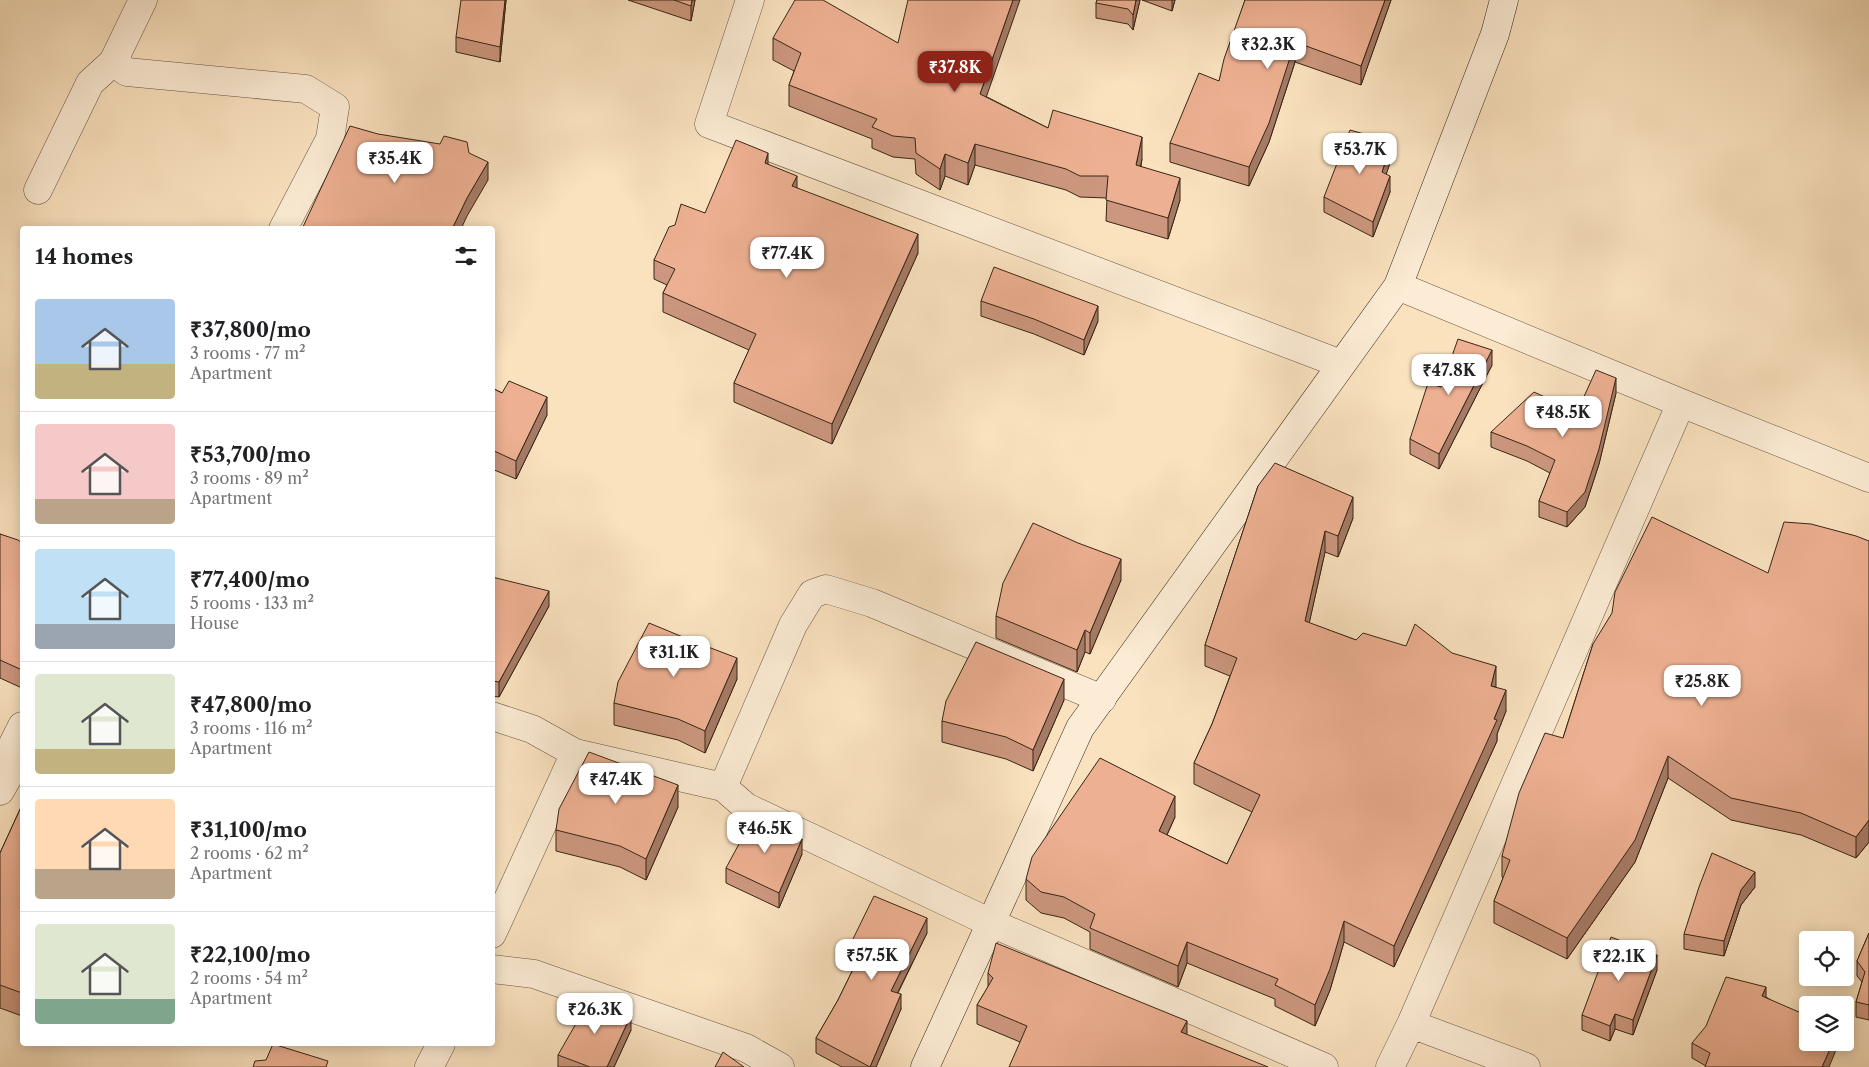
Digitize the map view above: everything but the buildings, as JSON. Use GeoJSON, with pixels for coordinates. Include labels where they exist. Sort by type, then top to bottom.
{"type":"FeatureCollection","features":[{"type":"Feature","properties":{"kind":"street"},"geometry":{"type":"LineString","coordinates":[[38,190],[90,83],[113,62],[143,0]]}},
{"type":"Feature","properties":{"kind":"street"},"geometry":{"type":"LineString","coordinates":[[750,0],[709,124],[1342,364]]}},
{"type":"Feature","properties":{"kind":"street"},"geometry":{"type":"LineString","coordinates":[[926,1067],[1080,728],[1398,286],[1494,34],[1504,0]]}},
{"type":"Feature","properties":{"kind":"street"},"geometry":{"type":"LineString","coordinates":[[113,62],[128,72],[306,89],[335,107],[330,139],[285,226]]}},
{"type":"Feature","properties":{"kind":"street"},"geometry":{"type":"LineString","coordinates":[[1398,286],[1681,403],[1869,478]]}},
{"type":"Feature","properties":{"kind":"street"},"geometry":{"type":"LineString","coordinates":[[1390,1067],[1411,1024],[1681,403]]}},
{"type":"Feature","properties":{"kind":"street"},"geometry":{"type":"LineString","coordinates":[[724,787],[793,625],[812,594],[826,589],[872,603],[1102,699]]}},
{"type":"Feature","properties":{"kind":"street"},"geometry":{"type":"LineString","coordinates":[[495,717],[532,728],[575,753],[724,787],[746,807],[991,923],[1324,1067]]}},
{"type":"Feature","properties":{"kind":"street"},"geometry":{"type":"LineString","coordinates":[[10,786],[13,744],[20,730]]}},
{"type":"Feature","properties":{"kind":"street"},"geometry":{"type":"LineString","coordinates":[[495,927],[575,753]]}},
{"type":"Feature","properties":{"kind":"street"},"geometry":{"type":"LineString","coordinates":[[495,969],[534,974],[746,1048],[780,1067]]}},
{"type":"Feature","properties":{"kind":"street"},"geometry":{"type":"LineString","coordinates":[[1411,1024],[1526,1067]]}},
{"type":"Feature","properties":{"kind":"street"},"geometry":{"type":"LineString","coordinates":[[429,1067],[439,1046]]}}]}
